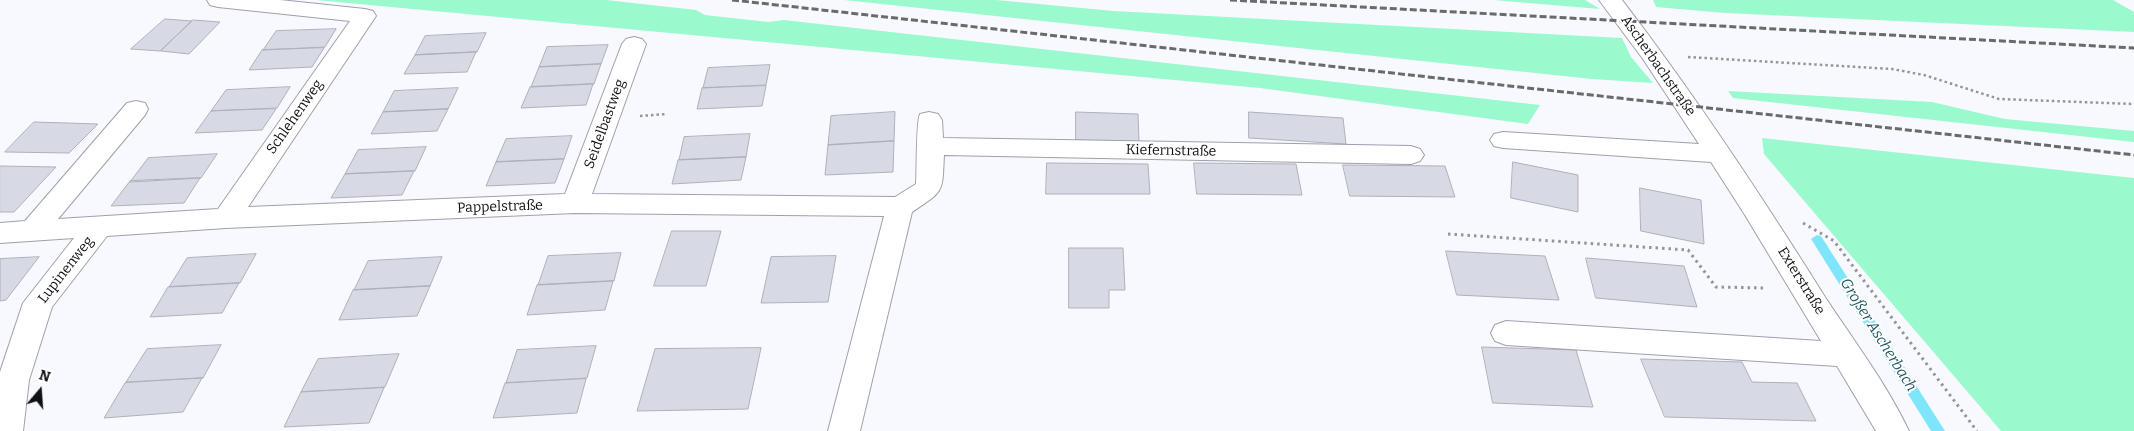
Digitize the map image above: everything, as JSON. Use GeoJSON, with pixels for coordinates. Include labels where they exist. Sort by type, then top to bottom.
{"type":"FeatureCollection","features":[{"type":"Feature","properties":{"kind":"street","name":"Schlehenweg"},"geometry":{"type":"LineString","coordinates":[[218,0],[365,16],[226,218]]}},
{"type":"Feature","properties":{"kind":"street","name":"Ascherbachstraße"},"geometry":{"type":"LineString","coordinates":[[1610,0],[1652,55],[1712,144]]}},
{"type":"Feature","properties":{"kind":"street","name":"Seidelbastweg"},"geometry":{"type":"LineString","coordinates":[[575,203],[634,44]]}},
{"type":"Feature","properties":{"kind":"street"},"geometry":{"type":"LineString","coordinates":[[33,231],[136,109]]}},
{"type":"Feature","properties":{"kind":"street"},"geometry":{"type":"LineString","coordinates":[[844,431],[900,206],[929,188],[930,120]]}},
{"type":"Feature","properties":{"kind":"street"},"geometry":{"type":"LineString","coordinates":[[1503,140],[1712,144]]}},
{"type":"Feature","properties":{"kind":"street","name":"Exterstraße"},"geometry":{"type":"LineString","coordinates":[[1712,144],[1806,288],[1893,431]]}},
{"type":"Feature","properties":{"kind":"street","name":"Kiefernstraße"},"geometry":{"type":"LineString","coordinates":[[931,146],[1411,155]]}},
{"type":"Feature","properties":{"kind":"street","name":"Pappelstraße"},"geometry":{"type":"LineString","coordinates":[[0,233],[226,218],[575,203],[900,206]]}},
{"type":"Feature","properties":{"kind":"street","name":"Lupinenweg"},"geometry":{"type":"LineString","coordinates":[[7,431],[13,380],[38,303],[99,226]]}},
{"type":"Feature","properties":{"kind":"street"},"geometry":{"type":"LineString","coordinates":[[1506,333],[1848,355]]}},
{"type":"Feature","properties":{"kind":"path"},"geometry":{"type":"LineString","coordinates":[[1652,55],[1892,69],[1924,75],[1999,99],[2134,104]]}},
{"type":"Feature","properties":{"kind":"path"},"geometry":{"type":"LineString","coordinates":[[1448,234],[1688,250],[1716,287],[1806,288]]}},
{"type":"Feature","properties":{"kind":"path"},"geometry":{"type":"LineString","coordinates":[[1834,241],[1977,431]]}},
{"type":"Feature","properties":{"kind":"green space"},"geometry":{"type":"Polygon","coordinates":[[[316,0],[606,0],[696,10],[705,15],[768,22],[784,20],[1540,105],[1528,124],[1260,88],[316,0]]]}},
{"type":"Feature","properties":{"kind":"green space"},"geometry":{"type":"Polygon","coordinates":[[[844,0],[996,0],[1114,11],[1622,38],[1631,57],[1653,83],[1592,79],[844,0]]]}},
{"type":"Feature","properties":{"kind":"green space"},"geometry":{"type":"Polygon","coordinates":[[[1493,0],[1585,0],[1600,9],[1493,0]]]}},
{"type":"Feature","properties":{"kind":"green space"},"geometry":{"type":"Polygon","coordinates":[[[1653,0],[2113,0],[2134,12],[2134,32],[1725,13],[1656,7],[1653,0]]]}},
{"type":"Feature","properties":{"kind":"green space"},"geometry":{"type":"Polygon","coordinates":[[[1728,91],[1932,102],[2005,119],[2134,131],[2134,142],[1733,98],[1728,91]]]}},
{"type":"Feature","properties":{"kind":"green space"},"geometry":{"type":"Polygon","coordinates":[[[1762,138],[2134,178],[2134,431],[2001,431],[1764,154],[1762,138]]]}},
{"type":"Feature","properties":{"kind":"building"},"geometry":{"type":"Polygon","coordinates":[[[165,19],[192,21],[160,51],[131,49],[165,19]]]}},
{"type":"Feature","properties":{"kind":"building"},"geometry":{"type":"Polygon","coordinates":[[[193,20],[220,22],[189,54],[161,51],[193,20]]]}},
{"type":"Feature","properties":{"kind":"building"},"geometry":{"type":"Polygon","coordinates":[[[336,29],[325,47],[263,50],[276,31],[336,29]]]}},
{"type":"Feature","properties":{"kind":"building"},"geometry":{"type":"Polygon","coordinates":[[[486,33],[477,52],[415,55],[425,36],[486,33]]]}},
{"type":"Feature","properties":{"kind":"building"},"geometry":{"type":"Polygon","coordinates":[[[608,45],[601,64],[539,67],[547,47],[608,45]]]}},
{"type":"Feature","properties":{"kind":"building"},"geometry":{"type":"Polygon","coordinates":[[[324,48],[312,67],[249,70],[262,50],[324,48]]]}},
{"type":"Feature","properties":{"kind":"building"},"geometry":{"type":"Polygon","coordinates":[[[476,52],[467,72],[404,74],[415,55],[476,52]]]}},
{"type":"Feature","properties":{"kind":"building"},"geometry":{"type":"Polygon","coordinates":[[[601,64],[594,84],[531,87],[539,67],[601,64]]]}},
{"type":"Feature","properties":{"kind":"building"},"geometry":{"type":"Polygon","coordinates":[[[770,65],[766,85],[703,88],[708,68],[770,65]]]}},
{"type":"Feature","properties":{"kind":"building"},"geometry":{"type":"Polygon","coordinates":[[[593,84],[586,105],[521,108],[530,87],[593,84]]]}},
{"type":"Feature","properties":{"kind":"building"},"geometry":{"type":"Polygon","coordinates":[[[766,86],[762,106],[697,109],[702,88],[766,86]]]}},
{"type":"Feature","properties":{"kind":"building"},"geometry":{"type":"Polygon","coordinates":[[[290,87],[277,108],[211,111],[226,90],[290,87]]]}},
{"type":"Feature","properties":{"kind":"building"},"geometry":{"type":"Polygon","coordinates":[[[458,88],[448,109],[383,112],[394,91],[458,88]]]}},
{"type":"Feature","properties":{"kind":"building"},"geometry":{"type":"Polygon","coordinates":[[[276,109],[262,130],[195,133],[211,111],[276,109]]]}},
{"type":"Feature","properties":{"kind":"building"},"geometry":{"type":"Polygon","coordinates":[[[448,109],[437,131],[371,134],[383,112],[448,109]]]}},
{"type":"Feature","properties":{"kind":"building"},"geometry":{"type":"Polygon","coordinates":[[[895,112],[894,141],[828,145],[831,116],[895,112]]]}},
{"type":"Feature","properties":{"kind":"building"},"geometry":{"type":"Polygon","coordinates":[[[1076,112],[1138,114],[1139,142],[1076,140],[1076,112]]]}},
{"type":"Feature","properties":{"kind":"building"},"geometry":{"type":"Polygon","coordinates":[[[1249,112],[1343,118],[1346,144],[1249,138],[1249,112]]]}},
{"type":"Feature","properties":{"kind":"building"},"geometry":{"type":"Polygon","coordinates":[[[34,122],[98,124],[69,153],[5,152],[34,122]]]}},
{"type":"Feature","properties":{"kind":"building"},"geometry":{"type":"Polygon","coordinates":[[[750,134],[746,157],[679,160],[684,137],[750,134]]]}},
{"type":"Feature","properties":{"kind":"building"},"geometry":{"type":"Polygon","coordinates":[[[572,136],[564,159],[496,162],[506,139],[572,136]]]}},
{"type":"Feature","properties":{"kind":"building"},"geometry":{"type":"Polygon","coordinates":[[[894,141],[893,172],[825,175],[828,145],[894,141]]]}},
{"type":"Feature","properties":{"kind":"building"},"geometry":{"type":"Polygon","coordinates":[[[426,147],[415,171],[345,174],[358,150],[426,147]]]}},
{"type":"Feature","properties":{"kind":"building"},"geometry":{"type":"Polygon","coordinates":[[[217,154],[201,178],[130,182],[148,158],[217,154]]]}},
{"type":"Feature","properties":{"kind":"building"},"geometry":{"type":"Polygon","coordinates":[[[746,157],[741,180],[672,184],[678,160],[746,157]]]}},
{"type":"Feature","properties":{"kind":"building"},"geometry":{"type":"Polygon","coordinates":[[[564,159],[555,183],[486,186],[496,162],[564,159]]]}},
{"type":"Feature","properties":{"kind":"building"},"geometry":{"type":"Polygon","coordinates":[[[1513,162],[1578,175],[1578,212],[1511,198],[1513,162]]]}},
{"type":"Feature","properties":{"kind":"building"},"geometry":{"type":"Polygon","coordinates":[[[1047,163],[1148,164],[1150,194],[1046,194],[1047,163]]]}},
{"type":"Feature","properties":{"kind":"building"},"geometry":{"type":"Polygon","coordinates":[[[1194,163],[1296,164],[1302,195],[1197,194],[1194,163]]]}},
{"type":"Feature","properties":{"kind":"building"},"geometry":{"type":"Polygon","coordinates":[[[1343,165],[1445,166],[1455,197],[1350,196],[1343,165]]]}},
{"type":"Feature","properties":{"kind":"building"},"geometry":{"type":"Polygon","coordinates":[[[0,166],[56,167],[14,212],[0,212],[0,166]]]}},
{"type":"Feature","properties":{"kind":"building"},"geometry":{"type":"Polygon","coordinates":[[[414,171],[402,195],[331,198],[345,174],[414,171]]]}},
{"type":"Feature","properties":{"kind":"building"},"geometry":{"type":"Polygon","coordinates":[[[200,178],[184,203],[111,206],[130,181],[200,178]]]}},
{"type":"Feature","properties":{"kind":"building"},"geometry":{"type":"Polygon","coordinates":[[[1640,188],[1701,200],[1704,244],[1641,231],[1640,188]]]}},
{"type":"Feature","properties":{"kind":"building"},"geometry":{"type":"Polygon","coordinates":[[[672,231],[721,231],[706,286],[654,286],[672,231]]]}},
{"type":"Feature","properties":{"kind":"building"},"geometry":{"type":"Polygon","coordinates":[[[1069,248],[1123,248],[1125,290],[1109,290],[1109,308],[1069,308],[1069,248]]]}},
{"type":"Feature","properties":{"kind":"building"},"geometry":{"type":"Polygon","coordinates":[[[1446,251],[1545,256],[1559,300],[1457,295],[1446,251]]]}},
{"type":"Feature","properties":{"kind":"building"},"geometry":{"type":"Polygon","coordinates":[[[621,253],[614,281],[538,285],[548,256],[621,253]]]}},
{"type":"Feature","properties":{"kind":"building"},"geometry":{"type":"Polygon","coordinates":[[[256,254],[240,283],[169,287],[187,258],[256,254]]]}},
{"type":"Feature","properties":{"kind":"building"},"geometry":{"type":"Polygon","coordinates":[[[836,256],[828,302],[761,303],[771,257],[836,256]]]}},
{"type":"Feature","properties":{"kind":"building"},"geometry":{"type":"Polygon","coordinates":[[[39,257],[6,300],[0,301],[0,259],[39,257]]]}},
{"type":"Feature","properties":{"kind":"building"},"geometry":{"type":"Polygon","coordinates":[[[442,257],[430,286],[354,290],[368,261],[442,257]]]}},
{"type":"Feature","properties":{"kind":"building"},"geometry":{"type":"Polygon","coordinates":[[[1586,258],[1684,266],[1697,307],[1596,298],[1586,258]]]}},
{"type":"Feature","properties":{"kind":"building"},"geometry":{"type":"Polygon","coordinates":[[[613,281],[605,310],[527,315],[537,285],[613,281]]]}},
{"type":"Feature","properties":{"kind":"building"},"geometry":{"type":"Polygon","coordinates":[[[239,283],[222,313],[150,317],[168,287],[239,283]]]}},
{"type":"Feature","properties":{"kind":"building"},"geometry":{"type":"Polygon","coordinates":[[[430,286],[417,316],[339,320],[353,290],[430,286]]]}},
{"type":"Feature","properties":{"kind":"building"},"geometry":{"type":"Polygon","coordinates":[[[221,345],[203,378],[126,382],[147,349],[221,345]]]}},
{"type":"Feature","properties":{"kind":"building"},"geometry":{"type":"Polygon","coordinates":[[[596,346],[587,378],[506,383],[517,350],[596,346]]]}},
{"type":"Feature","properties":{"kind":"building"},"geometry":{"type":"Polygon","coordinates":[[[1482,347],[1576,350],[1593,407],[1493,403],[1482,347]]]}},
{"type":"Feature","properties":{"kind":"building"},"geometry":{"type":"Polygon","coordinates":[[[761,348],[748,409],[637,411],[655,349],[761,348]]]}},
{"type":"Feature","properties":{"kind":"building"},"geometry":{"type":"Polygon","coordinates":[[[399,354],[385,387],[301,392],[318,359],[399,354]]]}},
{"type":"Feature","properties":{"kind":"building"},"geometry":{"type":"Polygon","coordinates":[[[1641,359],[1742,362],[1752,382],[1797,383],[1816,421],[1665,417],[1641,359]]]}},
{"type":"Feature","properties":{"kind":"building"},"geometry":{"type":"Polygon","coordinates":[[[202,378],[183,412],[104,418],[125,383],[202,378]]]}},
{"type":"Feature","properties":{"kind":"building"},"geometry":{"type":"Polygon","coordinates":[[[586,379],[577,413],[493,418],[505,383],[586,379]]]}},
{"type":"Feature","properties":{"kind":"building"},"geometry":{"type":"Polygon","coordinates":[[[384,388],[369,423],[284,427],[301,392],[384,388]]]}},
{"type":"Feature","properties":{"kind":"waterway","name":"Großer Ascherbach"},"geometry":{"type":"LineString","coordinates":[[1817,239],[1938,431]]}},
{"type":"Feature","properties":{"kind":"railway"},"geometry":{"type":"LineString","coordinates":[[732,0],[2134,155]]}},
{"type":"Feature","properties":{"kind":"railway"},"geometry":{"type":"LineString","coordinates":[[1230,0],[2134,48]]}}]}
